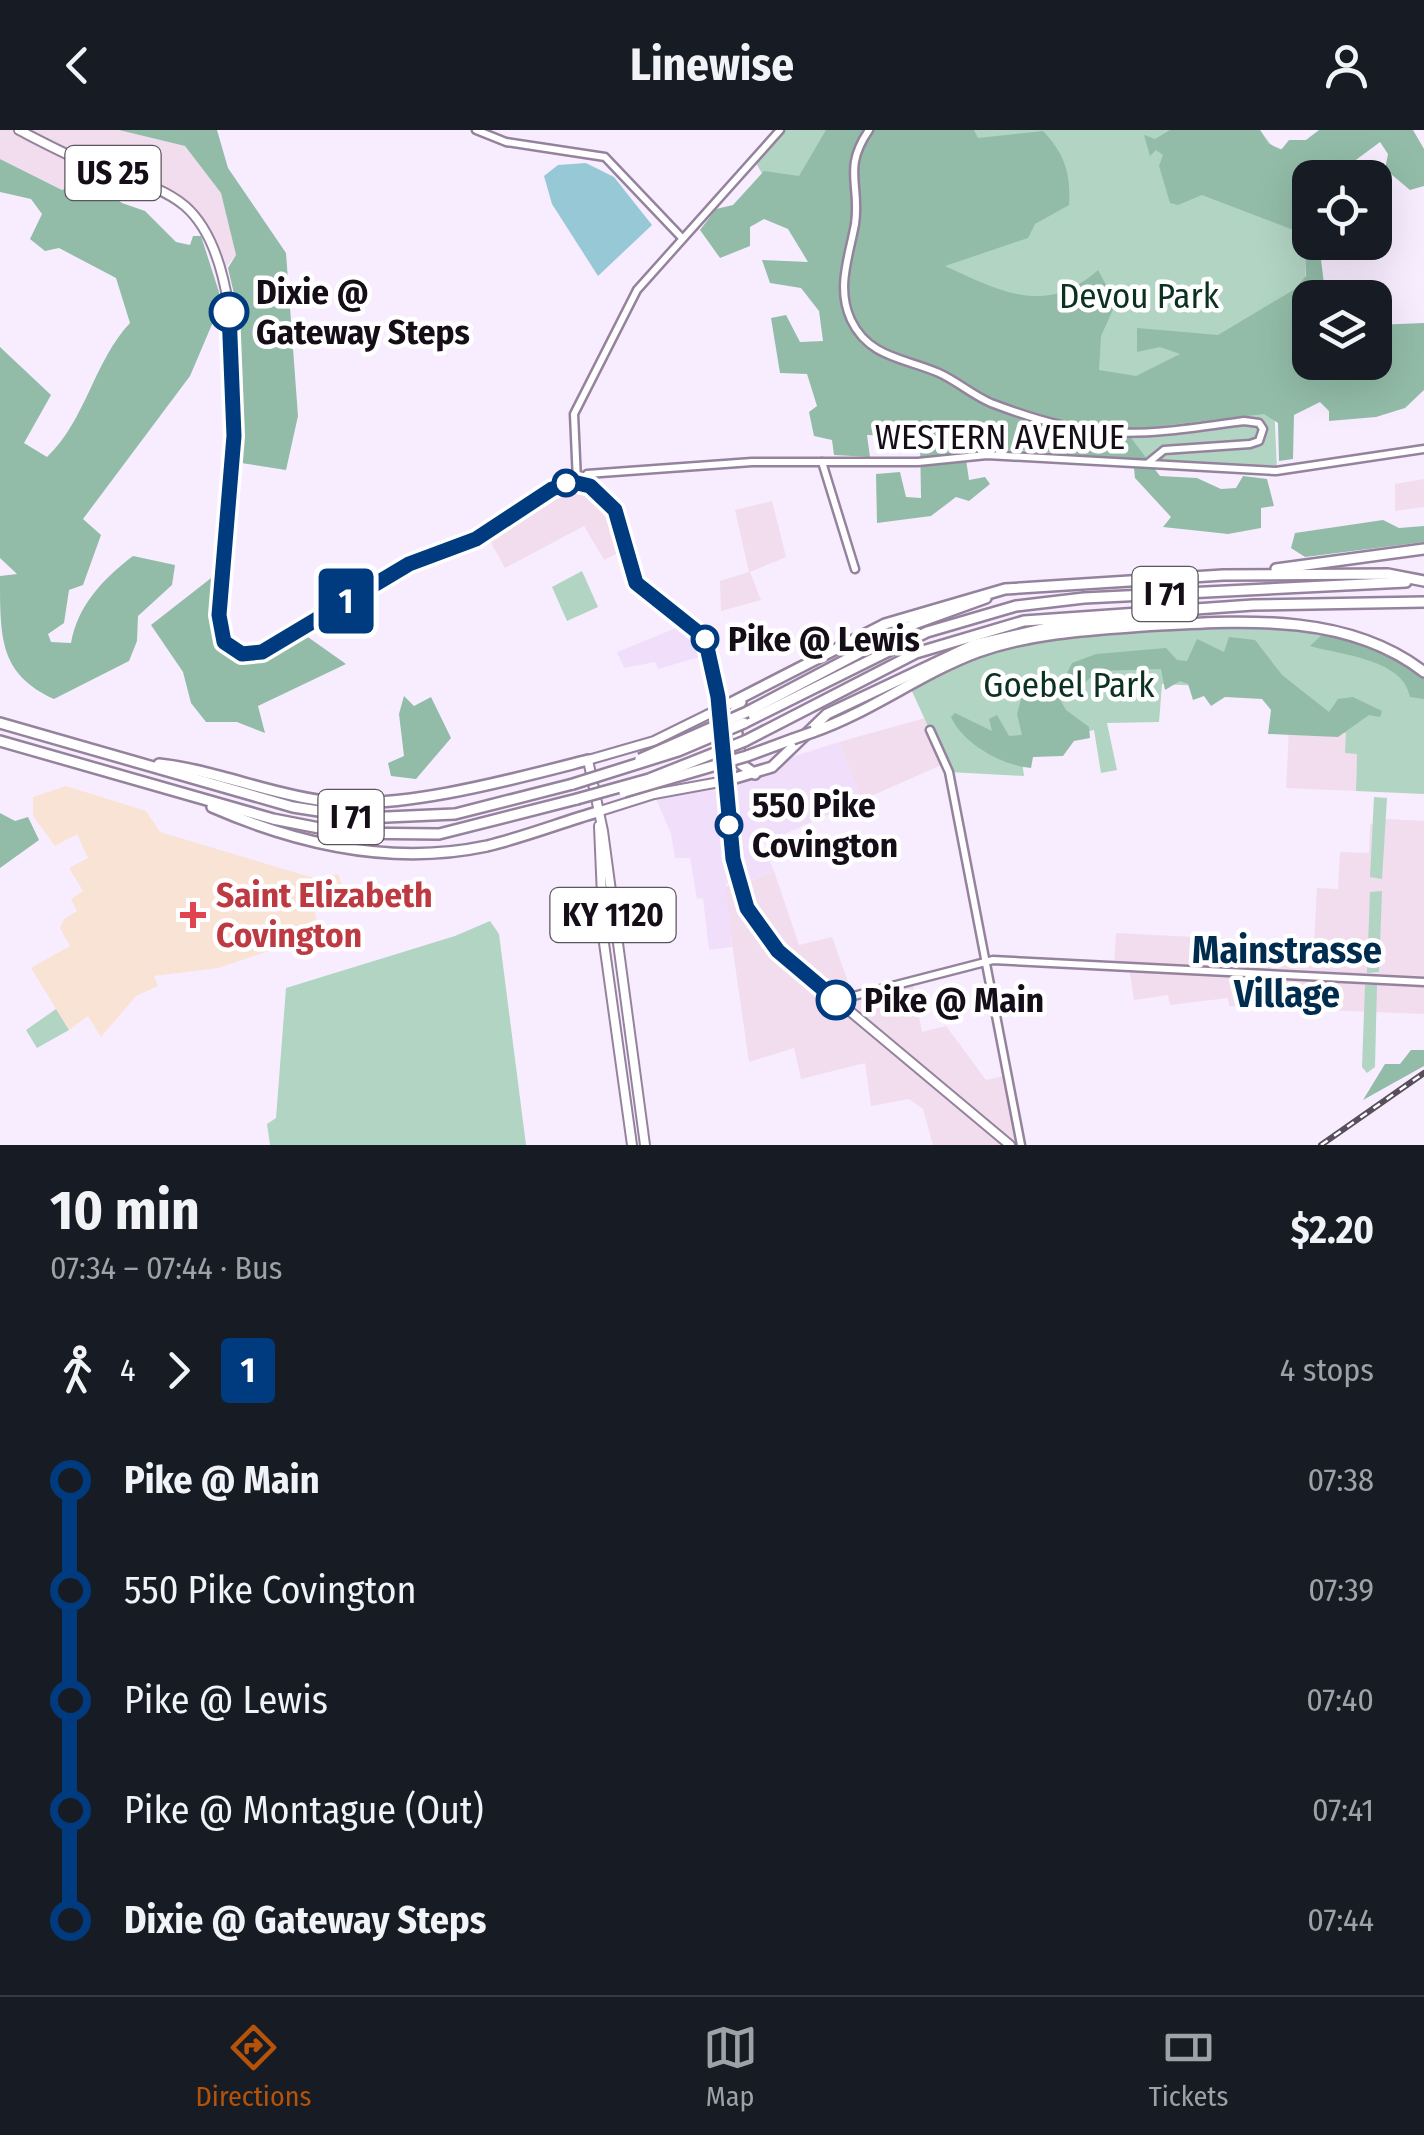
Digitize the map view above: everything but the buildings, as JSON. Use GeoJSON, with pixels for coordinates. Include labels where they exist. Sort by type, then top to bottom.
{"type":"FeatureCollection","features":[{"type":"Feature","properties":{"kind":"highway"},"geometry":{"type":"LineString","coordinates":[[1223,575],[1424,548]]}},
{"type":"Feature","properties":{"kind":"highway"},"geometry":{"type":"LineString","coordinates":[[720,708],[743,700],[862,636],[1037,586],[1223,575],[1388,574],[1424,581]]}},
{"type":"Feature","properties":{"kind":"highway","name":"I 71"},"geometry":{"type":"LineString","coordinates":[[0,723],[293,807],[364,818],[455,814],[598,776],[746,717],[871,652],[974,616],[1036,603],[1424,581]]}},
{"type":"Feature","properties":{"kind":"highway","name":"I 71"},"geometry":{"type":"LineString","coordinates":[[0,741],[307,827],[380,836],[455,831],[578,802],[649,778],[745,741],[916,653],[1024,621],[1220,607],[1424,602]]}},
{"type":"Feature","properties":{"kind":"highway"},"geometry":{"type":"LineString","coordinates":[[578,802],[747,756],[814,732],[972,645],[1028,630],[1180,616],[1220,607]]}},
{"type":"Feature","properties":{"kind":"highway"},"geometry":{"type":"LineString","coordinates":[[926,670],[1036,636],[1240,621],[1290,624],[1346,636],[1385,649],[1424,672]]}},
{"type":"Feature","properties":{"kind":"highway"},"geometry":{"type":"LineString","coordinates":[[871,652],[903,623]]}},
{"type":"Feature","properties":{"kind":"highway"},"geometry":{"type":"LineString","coordinates":[[725,781],[756,774],[782,760],[827,714],[888,689]]}},
{"type":"Feature","properties":{"kind":"highway"},"geometry":{"type":"LineString","coordinates":[[743,700],[734,712],[741,764],[756,774]]}},
{"type":"Feature","properties":{"kind":"highway"},"geometry":{"type":"LineString","coordinates":[[132,761],[185,767],[318,801],[358,803],[412,797],[588,760]]}},
{"type":"Feature","properties":{"kind":"highway"},"geometry":{"type":"LineString","coordinates":[[173,789],[294,836],[388,854],[482,847],[597,812]]}},
{"type":"Feature","properties":{"kind":"main road","name":"US 25"},"geometry":{"type":"LineString","coordinates":[[19,130],[182,204],[208,241],[226,296],[232,333],[234,425],[219,628],[224,642],[236,652],[262,652],[409,564],[476,539],[526,503],[566,483],[578,483]]}},
{"type":"Feature","properties":{"kind":"main road"},"geometry":{"type":"LineString","coordinates":[[578,483],[596,490],[615,510],[630,570],[642,589],[690,622],[705,638],[720,708],[734,863],[748,910],[778,951],[1010,1145]]}},
{"type":"Feature","properties":{"kind":"main road"},"geometry":{"type":"LineString","coordinates":[[588,760],[654,742],[720,708]]}},
{"type":"Feature","properties":{"kind":"main road","name":"KY 1120"},"geometry":{"type":"LineString","coordinates":[[588,760],[645,1145]]}},
{"type":"Feature","properties":{"kind":"main road"},"geometry":{"type":"LineString","coordinates":[[597,812],[654,794],[725,781]]}},
{"type":"Feature","properties":{"kind":"main road","name":"KY 1120"},"geometry":{"type":"LineString","coordinates":[[599,826],[596,847],[604,943],[632,1145]]}},
{"type":"Feature","properties":{"kind":"street"},"geometry":{"type":"LineString","coordinates":[[476,130],[506,142],[606,157],[682,238]]}},
{"type":"Feature","properties":{"kind":"street"},"geometry":{"type":"LineString","coordinates":[[578,483],[574,414],[644,279],[780,130]]}},
{"type":"Feature","properties":{"kind":"street"},"geometry":{"type":"LineString","coordinates":[[869,130],[852,167],[856,218],[843,287],[847,310],[858,332],[884,355],[943,374],[990,402],[1072,429],[1121,436],[1244,420],[1259,423],[1264,429],[1259,441],[1250,444],[1164,450],[1148,463]]}},
{"type":"Feature","properties":{"kind":"street","name":"WESTERN AVENUE"},"geometry":{"type":"LineString","coordinates":[[578,483],[587,474],[752,462],[918,462],[996,455],[1278,470],[1424,449]]}},
{"type":"Feature","properties":{"kind":"street"},"geometry":{"type":"LineString","coordinates":[[822,462],[855,569]]}},
{"type":"Feature","properties":{"kind":"street"},"geometry":{"type":"LineString","coordinates":[[930,730],[948,772],[1021,1145]]}},
{"type":"Feature","properties":{"kind":"street"},"geometry":{"type":"LineString","coordinates":[[836,1000],[986,962],[1424,982]]}},
{"type":"Feature","properties":{"kind":"shaded area"},"geometry":{"type":"Polygon","coordinates":[[[0,130],[119,130],[185,146],[221,193],[236,255],[220,274],[200,225],[171,197],[95,167],[88,178],[63,190],[0,159],[0,130]]]}},
{"type":"Feature","properties":{"kind":"shaded area"},"geometry":{"type":"Polygon","coordinates":[[[1424,479],[1424,507],[1395,511],[1395,484],[1424,479]]]}},
{"type":"Feature","properties":{"kind":"shaded area"},"geometry":{"type":"Polygon","coordinates":[[[566,483],[584,484],[609,502],[624,550],[604,560],[584,526],[505,568],[485,532],[566,483]]]}},
{"type":"Feature","properties":{"kind":"shaded area"},"geometry":{"type":"Polygon","coordinates":[[[772,501],[786,557],[750,572],[761,600],[721,611],[720,581],[749,572],[735,510],[772,501]]]}},
{"type":"Feature","properties":{"kind":"shaded area"},"geometry":{"type":"Polygon","coordinates":[[[686,624],[698,629],[710,654],[658,669],[655,662],[624,668],[617,652],[686,624]]]}},
{"type":"Feature","properties":{"kind":"shaded area"},"geometry":{"type":"Polygon","coordinates":[[[925,718],[946,763],[862,800],[839,742],[925,718]]]}},
{"type":"Feature","properties":{"kind":"shaded area"},"geometry":{"type":"Polygon","coordinates":[[[1289,728],[1346,733],[1357,754],[1356,791],[1286,788],[1289,728]]]}},
{"type":"Feature","properties":{"kind":"shaded area"},"geometry":{"type":"Polygon","coordinates":[[[839,742],[862,800],[762,844],[774,871],[739,885],[737,879],[726,884],[732,947],[709,950],[703,898],[697,899],[690,858],[675,858],[671,834],[654,794],[748,777],[782,760],[839,742]]]}},
{"type":"Feature","properties":{"kind":"shaded area","name":"Saint Elizabeth Covington"},"geometry":{"type":"Polygon","coordinates":[[[66,786],[146,811],[160,832],[317,879],[338,874],[347,899],[313,905],[320,934],[218,968],[154,976],[158,986],[136,996],[101,1037],[88,1016],[69,1030],[31,968],[70,946],[60,928],[64,919],[77,911],[71,899],[83,891],[69,868],[88,858],[77,834],[55,846],[33,816],[33,797],[66,786]]]}},
{"type":"Feature","properties":{"kind":"shaded area"},"geometry":{"type":"Polygon","coordinates":[[[1389,819],[1424,821],[1424,1014],[1229,1006],[1228,998],[1170,1005],[1168,995],[1134,1000],[1129,967],[1114,966],[1116,933],[1314,943],[1317,888],[1338,889],[1340,852],[1369,853],[1370,824],[1389,819]]]}},
{"type":"Feature","properties":{"kind":"shaded area"},"geometry":{"type":"Polygon","coordinates":[[[774,871],[799,945],[832,937],[853,996],[912,981],[922,1032],[946,1026],[986,1080],[1008,1075],[1021,1145],[933,1145],[923,1109],[909,1099],[871,1106],[865,1063],[801,1079],[794,1048],[749,1062],[724,888],[737,879],[740,885],[774,871]]]}},
{"type":"Feature","properties":{"kind":"green space"},"geometry":{"type":"Polygon","coordinates":[[[119,130],[217,130],[228,168],[286,253],[298,416],[286,470],[241,463],[238,311],[228,268],[236,255],[221,193],[185,146],[119,130]]]}},
{"type":"Feature","properties":{"kind":"green space","name":"Devou Park"},"geometry":{"type":"Polygon","coordinates":[[[780,130],[1260,130],[1272,146],[1302,155],[1302,160],[1292,160],[1292,260],[1305,260],[1306,280],[1292,280],[1292,380],[1309,380],[1309,395],[1274,404],[1277,470],[996,455],[931,460],[911,376],[810,263],[753,157],[780,130]]]}},
{"type":"Feature","properties":{"kind":"green space","name":"Devou Park"},"geometry":{"type":"Polygon","coordinates":[[[826,130],[974,130],[978,138],[1043,131],[1065,165],[1069,205],[1035,224],[1028,238],[945,266],[1004,291],[1041,296],[1060,293],[1098,270],[1116,303],[1101,336],[1099,370],[1136,376],[1180,354],[1160,347],[1137,352],[1137,328],[1218,335],[1292,291],[1292,380],[1392,380],[1392,324],[1424,323],[1424,390],[1405,408],[1376,417],[1329,421],[1329,411],[1320,402],[1294,415],[1293,459],[1279,461],[1278,423],[1264,414],[1125,430],[1160,476],[1197,478],[1221,489],[1236,488],[1243,476],[1267,479],[1274,506],[1261,508],[1261,528],[1228,534],[1163,527],[1171,517],[1135,478],[1133,459],[1023,450],[965,452],[969,480],[985,477],[990,484],[969,501],[956,497],[931,516],[877,523],[876,474],[900,472],[906,497],[921,498],[920,437],[867,435],[870,457],[834,455],[832,440],[814,436],[809,412],[817,406],[807,374],[780,373],[771,318],[786,315],[800,342],[823,341],[819,311],[801,288],[770,283],[762,260],[808,262],[788,229],[764,219],[750,227],[750,246],[720,258],[700,230],[716,209],[733,205],[764,171],[799,176],[826,130]]]}},
{"type":"Feature","properties":{"kind":"green space","name":"Devou Park"},"geometry":{"type":"Polygon","coordinates":[[[1170,130],[1260,130],[1268,143],[1281,150],[1289,140],[1306,140],[1319,130],[1413,130],[1424,149],[1424,186],[1410,190],[1392,175],[1392,160],[1387,160],[1388,154],[1380,142],[1356,160],[1292,160],[1292,229],[1202,195],[1178,205],[1170,203],[1159,166],[1163,155],[1156,150],[1150,156],[1144,135],[1155,139],[1170,130]]]}},
{"type":"Feature","properties":{"kind":"green space"},"geometry":{"type":"Polygon","coordinates":[[[0,159],[62,190],[88,178],[122,203],[145,211],[176,242],[190,245],[193,236],[201,236],[219,292],[222,321],[213,322],[190,376],[83,519],[101,535],[83,585],[69,590],[64,623],[48,634],[51,642],[71,643],[79,617],[93,594],[133,556],[175,565],[172,585],[138,616],[137,641],[129,661],[54,699],[36,689],[13,666],[3,636],[0,576],[17,574],[0,558],[0,347],[51,395],[24,443],[47,457],[71,426],[107,355],[130,323],[116,278],[59,248],[45,251],[30,239],[42,214],[31,199],[0,192],[0,159]]]}},
{"type":"Feature","properties":{"kind":"green space","name":"Devou Park"},"geometry":{"type":"Polygon","coordinates":[[[1305,260],[1321,260],[1324,280],[1303,280],[1305,260]]]}},
{"type":"Feature","properties":{"kind":"green space"},"geometry":{"type":"Polygon","coordinates":[[[1383,520],[1399,528],[1424,526],[1424,542],[1305,557],[1291,548],[1295,533],[1383,520]]]}},
{"type":"Feature","properties":{"kind":"green space"},"geometry":{"type":"Polygon","coordinates":[[[582,571],[598,607],[567,621],[552,587],[582,571]]]}},
{"type":"Feature","properties":{"kind":"green space"},"geometry":{"type":"Polygon","coordinates":[[[215,575],[216,627],[220,645],[228,656],[239,661],[255,660],[305,635],[346,664],[258,706],[265,733],[237,722],[206,722],[191,703],[183,672],[151,625],[215,575]]]}},
{"type":"Feature","properties":{"kind":"green space","name":"Goebel Park"},"geometry":{"type":"Polygon","coordinates":[[[1258,625],[1344,642],[1424,676],[1424,794],[1356,791],[1357,754],[1345,753],[1346,733],[1289,728],[1262,689],[1162,684],[1159,722],[1107,723],[1117,770],[1101,773],[1094,730],[1020,745],[1024,776],[949,772],[910,687],[979,655],[1032,640],[1129,629],[1258,625]]]}},
{"type":"Feature","properties":{"kind":"green space"},"geometry":{"type":"Polygon","coordinates":[[[1324,633],[1393,656],[1424,676],[1424,699],[1410,697],[1405,684],[1384,667],[1310,646],[1324,633]]]}},
{"type":"Feature","properties":{"kind":"green space"},"geometry":{"type":"Polygon","coordinates":[[[1229,637],[1255,640],[1282,675],[1329,712],[1338,699],[1353,697],[1382,711],[1380,717],[1369,715],[1338,737],[1268,734],[1271,710],[1262,699],[1225,697],[1211,706],[1204,696],[1193,700],[1188,684],[1180,681],[1165,690],[1161,669],[1098,671],[1080,687],[1066,675],[1072,663],[1096,654],[1166,648],[1177,660],[1187,661],[1197,639],[1224,652],[1229,637]]]}},
{"type":"Feature","properties":{"kind":"green space"},"geometry":{"type":"Polygon","coordinates":[[[1049,681],[1066,710],[1089,727],[1090,738],[1074,741],[1063,756],[1033,757],[1031,768],[985,752],[964,736],[951,717],[955,713],[992,731],[989,719],[997,715],[1009,736],[1022,735],[1017,714],[1021,699],[1049,681]]]}},
{"type":"Feature","properties":{"kind":"green space"},"geometry":{"type":"Polygon","coordinates":[[[404,696],[414,706],[431,697],[451,738],[416,779],[391,776],[388,763],[404,756],[399,714],[404,696]]]}},
{"type":"Feature","properties":{"kind":"green space"},"geometry":{"type":"Polygon","coordinates":[[[1374,797],[1387,798],[1382,879],[1370,877],[1374,797]]]}},
{"type":"Feature","properties":{"kind":"green space"},"geometry":{"type":"Polygon","coordinates":[[[0,813],[15,821],[28,817],[39,840],[0,868],[0,813]]]}},
{"type":"Feature","properties":{"kind":"green space"},"geometry":{"type":"Polygon","coordinates":[[[1382,891],[1379,972],[1367,973],[1370,892],[1382,891]]]}},
{"type":"Feature","properties":{"kind":"green space"},"geometry":{"type":"Polygon","coordinates":[[[490,921],[499,934],[526,1145],[270,1145],[267,1124],[276,1118],[286,988],[455,936],[490,921]]]}},
{"type":"Feature","properties":{"kind":"green space"},"geometry":{"type":"Polygon","coordinates":[[[1377,984],[1375,1067],[1367,1073],[1362,1067],[1365,985],[1377,984]]]}},
{"type":"Feature","properties":{"kind":"green space"},"geometry":{"type":"Polygon","coordinates":[[[56,1009],[69,1030],[37,1048],[26,1030],[56,1009]]]}},
{"type":"Feature","properties":{"kind":"green space"},"geometry":{"type":"Polygon","coordinates":[[[1411,1050],[1424,1050],[1424,1066],[1363,1100],[1385,1064],[1400,1064],[1411,1050]]]}},
{"type":"Feature","properties":{"kind":"water"},"geometry":{"type":"Polygon","coordinates":[[[586,163],[614,177],[652,225],[598,276],[552,204],[544,176],[558,165],[586,163]]]}},
{"type":"Feature","properties":{"kind":"railway"},"geometry":{"type":"LineString","coordinates":[[1321,1145],[1424,1073]]}},
{"type":"Feature","properties":{"kind":"bus line","name":"1"},"geometry":{"type":"LineString","coordinates":[[229,312],[234,436],[219,615],[224,642],[242,654],[262,652],[409,564],[476,539],[517,508],[552,489],[573,482],[590,486],[615,510],[626,560],[636,583],[690,622],[705,638],[718,697],[733,859],[747,908],[778,951],[836,1000]]}},
{"type":"Feature","properties":{"kind":"place","name":"Dixie @ Gateway Steps"},"geometry":{"type":"Point","coordinates":[229,312]}},
{"type":"Feature","properties":{"kind":"place","name":"Pike @ Lewis"},"geometry":{"type":"Point","coordinates":[705,639]}},
{"type":"Feature","properties":{"kind":"place","name":"550 Pike Covington"},"geometry":{"type":"Point","coordinates":[729,825]}},
{"type":"Feature","properties":{"kind":"place","name":"Saint Elizabeth Covington"},"geometry":{"type":"Point","coordinates":[193,915]}},
{"type":"Feature","properties":{"kind":"place","name":"Pike @ Main"},"geometry":{"type":"Point","coordinates":[836,1000]}},
{"type":"Feature","properties":{"kind":"district","name":"Mainstrasse Village"},"geometry":{"type":"Point","coordinates":[1287,972]}}]}
